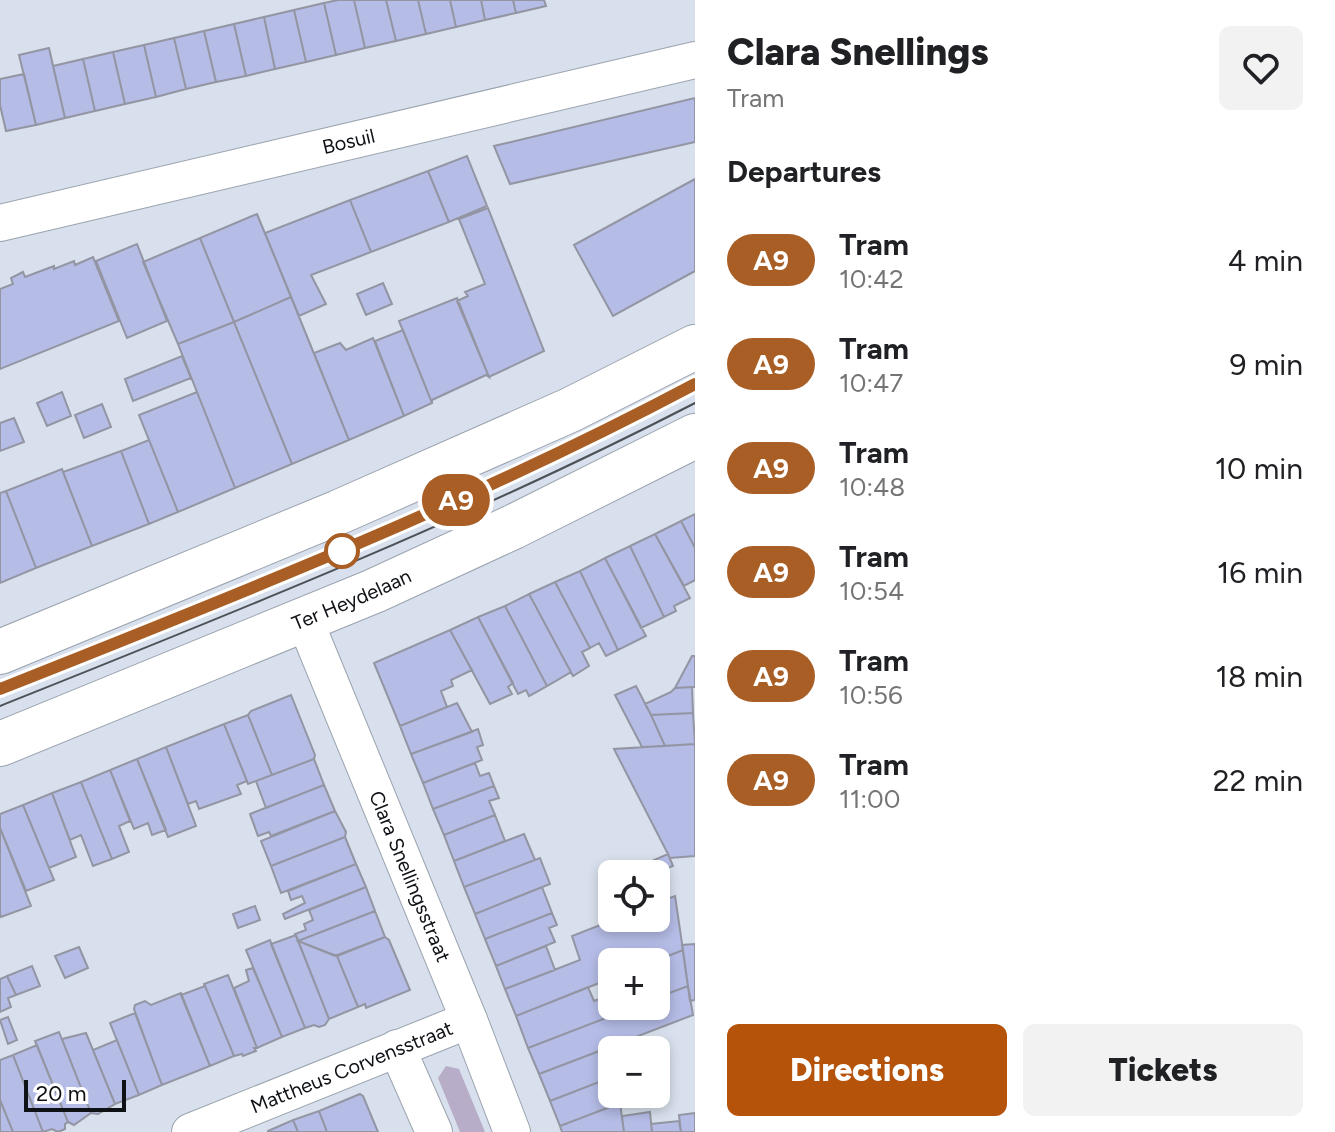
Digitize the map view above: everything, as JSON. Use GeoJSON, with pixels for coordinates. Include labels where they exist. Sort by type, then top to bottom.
{"type":"FeatureCollection","features":[{"type":"Feature","properties":{"kind":"street","name":"Bosuil"},"geometry":{"type":"LineString","coordinates":[[0,223],[695,60]]}},
{"type":"Feature","properties":{"kind":"street"},"geometry":{"type":"LineString","coordinates":[[0,652],[339,512],[570,410],[695,347]]}},
{"type":"Feature","properties":{"kind":"street","name":"Ter Heydelaan"},"geometry":{"type":"LineString","coordinates":[[0,744],[305,621],[489,538],[695,436]]}},
{"type":"Feature","properties":{"kind":"street","name":"Clara Snellingsstraat"},"geometry":{"type":"LineString","coordinates":[[305,621],[512,1132]]}},
{"type":"Feature","properties":{"kind":"street","name":"Mattheus Corvensstraat"},"geometry":{"type":"LineString","coordinates":[[190,1132],[469,1020]]}},
{"type":"Feature","properties":{"kind":"street"},"geometry":{"type":"LineString","coordinates":[[397,1048],[434,1132]]}},
{"type":"Feature","properties":{"kind":"shaded area"},"geometry":{"type":"Polygon","coordinates":[[[446,1066],[459,1069],[485,1132],[460,1132],[438,1078],[446,1066]]]}},
{"type":"Feature","properties":{"kind":"building"},"geometry":{"type":"Polygon","coordinates":[[[354,0],[365,48],[336,55],[324,3],[354,0]]]}},
{"type":"Feature","properties":{"kind":"building"},"geometry":{"type":"Polygon","coordinates":[[[354,0],[386,0],[396,41],[365,48],[354,0]]]}},
{"type":"Feature","properties":{"kind":"building"},"geometry":{"type":"Polygon","coordinates":[[[386,0],[418,0],[426,34],[396,41],[386,0]]]}},
{"type":"Feature","properties":{"kind":"building"},"geometry":{"type":"Polygon","coordinates":[[[418,0],[450,0],[456,27],[426,34],[418,0]]]}},
{"type":"Feature","properties":{"kind":"building"},"geometry":{"type":"Polygon","coordinates":[[[450,0],[481,0],[485,20],[456,27],[450,0]]]}},
{"type":"Feature","properties":{"kind":"building"},"geometry":{"type":"Polygon","coordinates":[[[481,0],[513,0],[516,13],[485,20],[481,0]]]}},
{"type":"Feature","properties":{"kind":"building"},"geometry":{"type":"Polygon","coordinates":[[[513,0],[544,0],[546,6],[516,13],[513,0]]]}},
{"type":"Feature","properties":{"kind":"building"},"geometry":{"type":"Polygon","coordinates":[[[324,3],[336,55],[306,62],[294,10],[324,3]]]}},
{"type":"Feature","properties":{"kind":"building"},"geometry":{"type":"Polygon","coordinates":[[[294,10],[306,62],[275,69],[264,17],[294,10]]]}},
{"type":"Feature","properties":{"kind":"building"},"geometry":{"type":"Polygon","coordinates":[[[264,17],[275,69],[246,76],[234,24],[264,17]]]}},
{"type":"Feature","properties":{"kind":"building"},"geometry":{"type":"Polygon","coordinates":[[[234,24],[246,76],[216,82],[204,31],[234,24]]]}},
{"type":"Feature","properties":{"kind":"building"},"geometry":{"type":"Polygon","coordinates":[[[204,31],[216,82],[186,89],[174,38],[204,31]]]}},
{"type":"Feature","properties":{"kind":"building"},"geometry":{"type":"Polygon","coordinates":[[[174,38],[186,89],[156,97],[144,45],[174,38]]]}},
{"type":"Feature","properties":{"kind":"building"},"geometry":{"type":"Polygon","coordinates":[[[144,45],[156,97],[125,104],[113,52],[144,45]]]}},
{"type":"Feature","properties":{"kind":"building"},"geometry":{"type":"Polygon","coordinates":[[[49,48],[65,118],[36,125],[19,55],[49,48]]]}},
{"type":"Feature","properties":{"kind":"building"},"geometry":{"type":"Polygon","coordinates":[[[113,52],[125,104],[95,111],[83,59],[113,52]]]}},
{"type":"Feature","properties":{"kind":"building"},"geometry":{"type":"Polygon","coordinates":[[[83,59],[95,111],[65,118],[53,66],[83,59]]]}},
{"type":"Feature","properties":{"kind":"building"},"geometry":{"type":"Polygon","coordinates":[[[24,74],[36,125],[6,131],[0,105],[0,79],[24,74]]]}},
{"type":"Feature","properties":{"kind":"building"},"geometry":{"type":"Polygon","coordinates":[[[695,98],[695,142],[510,184],[494,146],[695,98]]]}},
{"type":"Feature","properties":{"kind":"building"},"geometry":{"type":"Polygon","coordinates":[[[467,156],[487,206],[449,222],[428,171],[467,156]]]}},
{"type":"Feature","properties":{"kind":"building"},"geometry":{"type":"Polygon","coordinates":[[[428,171],[449,222],[371,252],[350,200],[428,171]]]}},
{"type":"Feature","properties":{"kind":"building"},"geometry":{"type":"Polygon","coordinates":[[[695,179],[695,271],[613,316],[574,245],[695,179]]]}},
{"type":"Feature","properties":{"kind":"building"},"geometry":{"type":"Polygon","coordinates":[[[350,200],[371,252],[311,275],[326,304],[299,316],[265,233],[350,200]]]}},
{"type":"Feature","properties":{"kind":"building"},"geometry":{"type":"Polygon","coordinates":[[[488,208],[544,351],[489,377],[457,301],[468,296],[465,292],[485,284],[459,219],[488,208]]]}},
{"type":"Feature","properties":{"kind":"building"},"geometry":{"type":"Polygon","coordinates":[[[257,214],[291,297],[234,322],[200,238],[257,214]]]}},
{"type":"Feature","properties":{"kind":"building"},"geometry":{"type":"Polygon","coordinates":[[[200,238],[234,322],[178,344],[143,262],[200,238]]]}},
{"type":"Feature","properties":{"kind":"building"},"geometry":{"type":"Polygon","coordinates":[[[137,244],[167,321],[127,338],[96,261],[137,244]]]}},
{"type":"Feature","properties":{"kind":"building"},"geometry":{"type":"Polygon","coordinates":[[[93,257],[119,321],[0,369],[0,289],[13,284],[11,278],[23,272],[25,277],[74,261],[75,265],[93,257]]]}},
{"type":"Feature","properties":{"kind":"building"},"geometry":{"type":"Polygon","coordinates":[[[383,283],[392,304],[366,315],[357,294],[383,283]]]}},
{"type":"Feature","properties":{"kind":"building"},"geometry":{"type":"Polygon","coordinates":[[[291,297],[349,440],[292,464],[234,322],[291,297]]]}},
{"type":"Feature","properties":{"kind":"building"},"geometry":{"type":"Polygon","coordinates":[[[457,298],[489,377],[486,375],[432,400],[432,403],[399,321],[457,298]]]}},
{"type":"Feature","properties":{"kind":"building"},"geometry":{"type":"Polygon","coordinates":[[[234,322],[292,464],[235,488],[178,344],[234,322]]]}},
{"type":"Feature","properties":{"kind":"building"},"geometry":{"type":"Polygon","coordinates":[[[403,330],[432,403],[404,416],[375,341],[403,330]]]}},
{"type":"Feature","properties":{"kind":"building"},"geometry":{"type":"Polygon","coordinates":[[[373,338],[404,416],[349,440],[314,353],[340,343],[346,350],[373,338]]]}},
{"type":"Feature","properties":{"kind":"building"},"geometry":{"type":"Polygon","coordinates":[[[182,356],[191,378],[133,401],[125,379],[182,356]]]}},
{"type":"Feature","properties":{"kind":"building"},"geometry":{"type":"Polygon","coordinates":[[[62,392],[71,416],[47,426],[37,403],[62,392]]]}},
{"type":"Feature","properties":{"kind":"building"},"geometry":{"type":"Polygon","coordinates":[[[197,392],[235,488],[178,512],[139,415],[197,392]]]}},
{"type":"Feature","properties":{"kind":"building"},"geometry":{"type":"Polygon","coordinates":[[[102,404],[111,427],[84,438],[75,415],[102,404]]]}},
{"type":"Feature","properties":{"kind":"building"},"geometry":{"type":"Polygon","coordinates":[[[14,418],[24,442],[0,451],[0,423],[14,418]]]}},
{"type":"Feature","properties":{"kind":"building"},"geometry":{"type":"Polygon","coordinates":[[[149,440],[178,512],[149,524],[121,451],[149,440]]]}},
{"type":"Feature","properties":{"kind":"building"},"geometry":{"type":"Polygon","coordinates":[[[121,451],[149,524],[92,546],[63,472],[121,451]]]}},
{"type":"Feature","properties":{"kind":"building"},"geometry":{"type":"Polygon","coordinates":[[[62,469],[92,546],[36,568],[6,491],[62,469]]]}},
{"type":"Feature","properties":{"kind":"building"},"geometry":{"type":"Polygon","coordinates":[[[6,491],[36,568],[0,583],[0,493],[6,491]]]}},
{"type":"Feature","properties":{"kind":"building"},"geometry":{"type":"Polygon","coordinates":[[[695,514],[695,548],[681,521],[695,514]]]}},
{"type":"Feature","properties":{"kind":"building"},"geometry":{"type":"Polygon","coordinates":[[[681,521],[695,548],[695,580],[684,586],[655,534],[681,521]]]}},
{"type":"Feature","properties":{"kind":"building"},"geometry":{"type":"Polygon","coordinates":[[[655,534],[690,598],[674,606],[676,611],[664,617],[630,546],[655,534]]]}},
{"type":"Feature","properties":{"kind":"building"},"geometry":{"type":"Polygon","coordinates":[[[630,546],[664,617],[641,628],[605,558],[630,546]]]}},
{"type":"Feature","properties":{"kind":"building"},"geometry":{"type":"Polygon","coordinates":[[[605,558],[646,636],[618,650],[580,571],[605,558]]]}},
{"type":"Feature","properties":{"kind":"building"},"geometry":{"type":"Polygon","coordinates":[[[580,571],[618,650],[606,656],[599,643],[590,648],[555,582],[580,571]]]}},
{"type":"Feature","properties":{"kind":"building"},"geometry":{"type":"Polygon","coordinates":[[[555,582],[590,648],[582,652],[589,666],[573,676],[529,594],[555,582]]]}},
{"type":"Feature","properties":{"kind":"building"},"geometry":{"type":"Polygon","coordinates":[[[529,594],[571,672],[547,686],[505,606],[529,594]]]}},
{"type":"Feature","properties":{"kind":"building"},"geometry":{"type":"Polygon","coordinates":[[[505,606],[547,686],[529,696],[526,690],[518,694],[478,617],[505,606]]]}},
{"type":"Feature","properties":{"kind":"building"},"geometry":{"type":"Polygon","coordinates":[[[478,617],[513,683],[508,687],[512,694],[490,704],[450,630],[478,617]]]}},
{"type":"Feature","properties":{"kind":"building"},"geometry":{"type":"Polygon","coordinates":[[[450,630],[472,670],[451,680],[453,686],[441,691],[447,707],[400,726],[374,663],[450,630]]]}},
{"type":"Feature","properties":{"kind":"building"},"geometry":{"type":"Polygon","coordinates":[[[692,656],[695,656],[695,687],[675,688],[692,656]]]}},
{"type":"Feature","properties":{"kind":"building"},"geometry":{"type":"Polygon","coordinates":[[[636,686],[665,746],[642,747],[615,695],[636,686]]]}},
{"type":"Feature","properties":{"kind":"building"},"geometry":{"type":"Polygon","coordinates":[[[692,687],[693,713],[651,715],[645,704],[675,688],[692,687]]]}},
{"type":"Feature","properties":{"kind":"building"},"geometry":{"type":"Polygon","coordinates":[[[291,695],[315,755],[314,759],[272,775],[248,715],[291,695]]]}},
{"type":"Feature","properties":{"kind":"building"},"geometry":{"type":"Polygon","coordinates":[[[457,703],[472,732],[411,754],[400,726],[457,703]]]}},
{"type":"Feature","properties":{"kind":"building"},"geometry":{"type":"Polygon","coordinates":[[[693,713],[695,744],[665,746],[651,715],[693,713]]]}},
{"type":"Feature","properties":{"kind":"building"},"geometry":{"type":"Polygon","coordinates":[[[248,715],[272,775],[248,784],[224,724],[248,715]]]}},
{"type":"Feature","properties":{"kind":"building"},"geometry":{"type":"Polygon","coordinates":[[[224,724],[247,781],[237,785],[241,794],[199,809],[196,801],[188,804],[166,747],[224,724]]]}},
{"type":"Feature","properties":{"kind":"building"},"geometry":{"type":"Polygon","coordinates":[[[478,729],[483,745],[477,747],[482,760],[423,783],[411,754],[478,729]]]}},
{"type":"Feature","properties":{"kind":"building"},"geometry":{"type":"Polygon","coordinates":[[[695,744],[695,856],[670,858],[614,749],[695,744]]]}},
{"type":"Feature","properties":{"kind":"building"},"geometry":{"type":"Polygon","coordinates":[[[166,747],[196,826],[168,837],[137,759],[166,747]]]}},
{"type":"Feature","properties":{"kind":"building"},"geometry":{"type":"Polygon","coordinates":[[[137,759],[166,830],[152,835],[148,823],[134,829],[110,770],[137,759]]]}},
{"type":"Feature","properties":{"kind":"building"},"geometry":{"type":"Polygon","coordinates":[[[314,759],[324,785],[266,808],[256,781],[314,759]]]}},
{"type":"Feature","properties":{"kind":"building"},"geometry":{"type":"Polygon","coordinates":[[[475,763],[480,776],[489,773],[494,786],[433,809],[423,783],[475,763]]]}},
{"type":"Feature","properties":{"kind":"building"},"geometry":{"type":"Polygon","coordinates":[[[110,770],[130,821],[119,826],[129,852],[112,859],[81,782],[110,770]]]}},
{"type":"Feature","properties":{"kind":"building"},"geometry":{"type":"Polygon","coordinates":[[[81,782],[112,859],[93,866],[81,835],[70,840],[52,793],[81,782]]]}},
{"type":"Feature","properties":{"kind":"building"},"geometry":{"type":"Polygon","coordinates":[[[324,785],[335,811],[271,836],[269,832],[258,836],[250,814],[324,785]]]}},
{"type":"Feature","properties":{"kind":"building"},"geometry":{"type":"Polygon","coordinates":[[[494,786],[499,798],[489,801],[495,815],[444,835],[433,809],[494,786]]]}},
{"type":"Feature","properties":{"kind":"building"},"geometry":{"type":"Polygon","coordinates":[[[52,793],[76,857],[49,868],[23,805],[52,793]]]}},
{"type":"Feature","properties":{"kind":"building"},"geometry":{"type":"Polygon","coordinates":[[[23,805],[54,880],[26,891],[0,828],[0,814],[23,805]]]}},
{"type":"Feature","properties":{"kind":"building"},"geometry":{"type":"Polygon","coordinates":[[[335,811],[346,832],[345,837],[271,866],[261,841],[335,811]]]}},
{"type":"Feature","properties":{"kind":"building"},"geometry":{"type":"Polygon","coordinates":[[[495,815],[505,841],[454,861],[444,835],[495,815]]]}},
{"type":"Feature","properties":{"kind":"building"},"geometry":{"type":"Polygon","coordinates":[[[0,828],[31,906],[1,917],[0,914],[0,828]]]}},
{"type":"Feature","properties":{"kind":"building"},"geometry":{"type":"Polygon","coordinates":[[[524,834],[535,860],[464,887],[454,861],[524,834]]]}},
{"type":"Feature","properties":{"kind":"building"},"geometry":{"type":"Polygon","coordinates":[[[345,837],[356,864],[281,893],[271,866],[345,837]]]}},
{"type":"Feature","properties":{"kind":"building"},"geometry":{"type":"Polygon","coordinates":[[[668,854],[673,866],[670,867],[670,860],[654,860],[668,854]]]}},
{"type":"Feature","properties":{"kind":"building"},"geometry":{"type":"Polygon","coordinates":[[[540,858],[550,884],[475,914],[464,887],[540,858]]]}},
{"type":"Feature","properties":{"kind":"building"},"geometry":{"type":"Polygon","coordinates":[[[356,864],[366,887],[285,919],[283,914],[305,903],[302,896],[291,900],[288,891],[356,864]]]}},
{"type":"Feature","properties":{"kind":"building"},"geometry":{"type":"Polygon","coordinates":[[[366,887],[375,911],[298,941],[295,934],[306,930],[304,924],[313,920],[309,910],[366,887]]]}},
{"type":"Feature","properties":{"kind":"building"},"geometry":{"type":"Polygon","coordinates":[[[542,887],[552,913],[485,939],[475,914],[542,887]]]}},
{"type":"Feature","properties":{"kind":"building"},"geometry":{"type":"Polygon","coordinates":[[[675,896],[683,950],[670,955],[670,948],[598,948],[598,984],[516,1016],[505,989],[580,960],[572,936],[598,926],[598,932],[670,932],[670,898],[675,896]]]}},
{"type":"Feature","properties":{"kind":"building"},"geometry":{"type":"Polygon","coordinates":[[[255,906],[260,920],[238,928],[233,914],[255,906]]]}},
{"type":"Feature","properties":{"kind":"building"},"geometry":{"type":"Polygon","coordinates":[[[375,911],[385,937],[335,956],[298,941],[375,911]]]}},
{"type":"Feature","properties":{"kind":"building"},"geometry":{"type":"Polygon","coordinates":[[[552,913],[557,925],[549,928],[555,942],[496,966],[485,939],[552,913]]]}},
{"type":"Feature","properties":{"kind":"building"},"geometry":{"type":"Polygon","coordinates":[[[296,935],[329,1019],[319,1027],[305,1028],[271,944],[296,935]]]}},
{"type":"Feature","properties":{"kind":"building"},"geometry":{"type":"Polygon","coordinates":[[[385,937],[410,990],[366,1008],[365,1004],[358,1007],[337,956],[385,937]]]}},
{"type":"Feature","properties":{"kind":"building"},"geometry":{"type":"Polygon","coordinates":[[[270,940],[305,1028],[282,1037],[246,950],[270,940]]]}},
{"type":"Feature","properties":{"kind":"building"},"geometry":{"type":"Polygon","coordinates":[[[298,941],[337,956],[358,1007],[329,1019],[298,941]]]}},
{"type":"Feature","properties":{"kind":"building"},"geometry":{"type":"Polygon","coordinates":[[[695,944],[695,1000],[690,1001],[682,945],[695,944]]]}},
{"type":"Feature","properties":{"kind":"building"},"geometry":{"type":"Polygon","coordinates":[[[546,946],[555,970],[505,989],[496,966],[546,946]]]}},
{"type":"Feature","properties":{"kind":"building"},"geometry":{"type":"Polygon","coordinates":[[[79,947],[88,968],[65,978],[55,956],[79,947]]]}},
{"type":"Feature","properties":{"kind":"building"},"geometry":{"type":"Polygon","coordinates":[[[683,950],[688,986],[670,993],[670,955],[683,950]]]}},
{"type":"Feature","properties":{"kind":"building"},"geometry":{"type":"Polygon","coordinates":[[[32,966],[40,986],[16,995],[7,976],[32,966]]]}},
{"type":"Feature","properties":{"kind":"building"},"geometry":{"type":"Polygon","coordinates":[[[253,968],[282,1037],[257,1048],[234,988],[249,981],[246,970],[253,968]]]}},
{"type":"Feature","properties":{"kind":"building"},"geometry":{"type":"Polygon","coordinates":[[[228,975],[257,1048],[243,1056],[234,1056],[204,984],[228,975]]]}},
{"type":"Feature","properties":{"kind":"building"},"geometry":{"type":"Polygon","coordinates":[[[7,976],[16,995],[8,998],[11,1007],[0,1012],[0,979],[7,976]]]}},
{"type":"Feature","properties":{"kind":"building"},"geometry":{"type":"Polygon","coordinates":[[[205,986],[234,1056],[210,1066],[181,995],[205,986]]]}},
{"type":"Feature","properties":{"kind":"building"},"geometry":{"type":"Polygon","coordinates":[[[688,986],[693,1015],[638,1036],[598,1036],[598,1051],[539,1074],[528,1048],[601,1020],[670,1020],[670,993],[688,986]]]}},
{"type":"Feature","properties":{"kind":"building"},"geometry":{"type":"Polygon","coordinates":[[[588,987],[594,1001],[598,1000],[598,1020],[601,1020],[528,1048],[516,1016],[588,987]]]}},
{"type":"Feature","properties":{"kind":"building"},"geometry":{"type":"Polygon","coordinates":[[[181,993],[210,1066],[162,1085],[134,1009],[135,1005],[145,1001],[151,1005],[181,993]]]}},
{"type":"Feature","properties":{"kind":"building"},"geometry":{"type":"Polygon","coordinates":[[[135,1013],[162,1085],[139,1095],[110,1023],[135,1013]]]}},
{"type":"Feature","properties":{"kind":"building"},"geometry":{"type":"Polygon","coordinates":[[[8,1017],[17,1040],[8,1044],[0,1020],[8,1017]]]}},
{"type":"Feature","properties":{"kind":"building"},"geometry":{"type":"Polygon","coordinates":[[[59,1032],[91,1113],[74,1125],[68,1122],[35,1041],[59,1032]]]}},
{"type":"Feature","properties":{"kind":"building"},"geometry":{"type":"Polygon","coordinates":[[[86,1033],[115,1104],[98,1114],[91,1113],[62,1039],[86,1033]]]}},
{"type":"Feature","properties":{"kind":"building"},"geometry":{"type":"Polygon","coordinates":[[[117,1040],[139,1095],[115,1104],[93,1050],[117,1040]]]}},
{"type":"Feature","properties":{"kind":"building"},"geometry":{"type":"Polygon","coordinates":[[[37,1045],[68,1122],[65,1129],[58,1132],[52,1129],[43,1132],[13,1055],[37,1045]]]}},
{"type":"Feature","properties":{"kind":"building"},"geometry":{"type":"Polygon","coordinates":[[[598,1052],[598,1082],[550,1101],[539,1074],[598,1052]]]}},
{"type":"Feature","properties":{"kind":"building"},"geometry":{"type":"Polygon","coordinates":[[[13,1055],[43,1132],[13,1132],[0,1100],[0,1060],[13,1055]]]}},
{"type":"Feature","properties":{"kind":"building"},"geometry":{"type":"Polygon","coordinates":[[[598,1082],[598,1108],[608,1108],[560,1126],[550,1101],[598,1082]]]}},
{"type":"Feature","properties":{"kind":"building"},"geometry":{"type":"Polygon","coordinates":[[[360,1094],[378,1132],[327,1132],[319,1111],[360,1094]]]}},
{"type":"Feature","properties":{"kind":"building"},"geometry":{"type":"Polygon","coordinates":[[[0,1100],[13,1132],[0,1132],[0,1100]]]}},
{"type":"Feature","properties":{"kind":"building"},"geometry":{"type":"Polygon","coordinates":[[[607,1108],[621,1108],[624,1132],[562,1132],[560,1126],[607,1108]]]}},
{"type":"Feature","properties":{"kind":"building"},"geometry":{"type":"Polygon","coordinates":[[[319,1111],[327,1132],[298,1132],[293,1120],[319,1111]]]}},
{"type":"Feature","properties":{"kind":"building"},"geometry":{"type":"Polygon","coordinates":[[[650,1112],[652,1132],[624,1132],[622,1116],[650,1112]]]}},
{"type":"Feature","properties":{"kind":"building"},"geometry":{"type":"Polygon","coordinates":[[[695,1113],[695,1132],[681,1132],[679,1115],[695,1113]]]}},
{"type":"Feature","properties":{"kind":"building"},"geometry":{"type":"Polygon","coordinates":[[[293,1120],[298,1132],[268,1132],[268,1131],[293,1120]]]}},
{"type":"Feature","properties":{"kind":"building"},"geometry":{"type":"Polygon","coordinates":[[[679,1121],[681,1132],[652,1132],[651,1124],[679,1121]]]}},
{"type":"Feature","properties":{"kind":"tram line"},"geometry":{"type":"LineString","coordinates":[[0,689],[439,509],[611,428],[695,384]]}},
{"type":"Feature","properties":{"kind":"tram line","name":"A9"},"geometry":{"type":"LineString","coordinates":[[0,689],[292,572],[420,516],[544,461],[695,384]]}},
{"type":"Feature","properties":{"kind":"tram line"},"geometry":{"type":"LineString","coordinates":[[0,706],[438,525],[695,403]]}}]}
